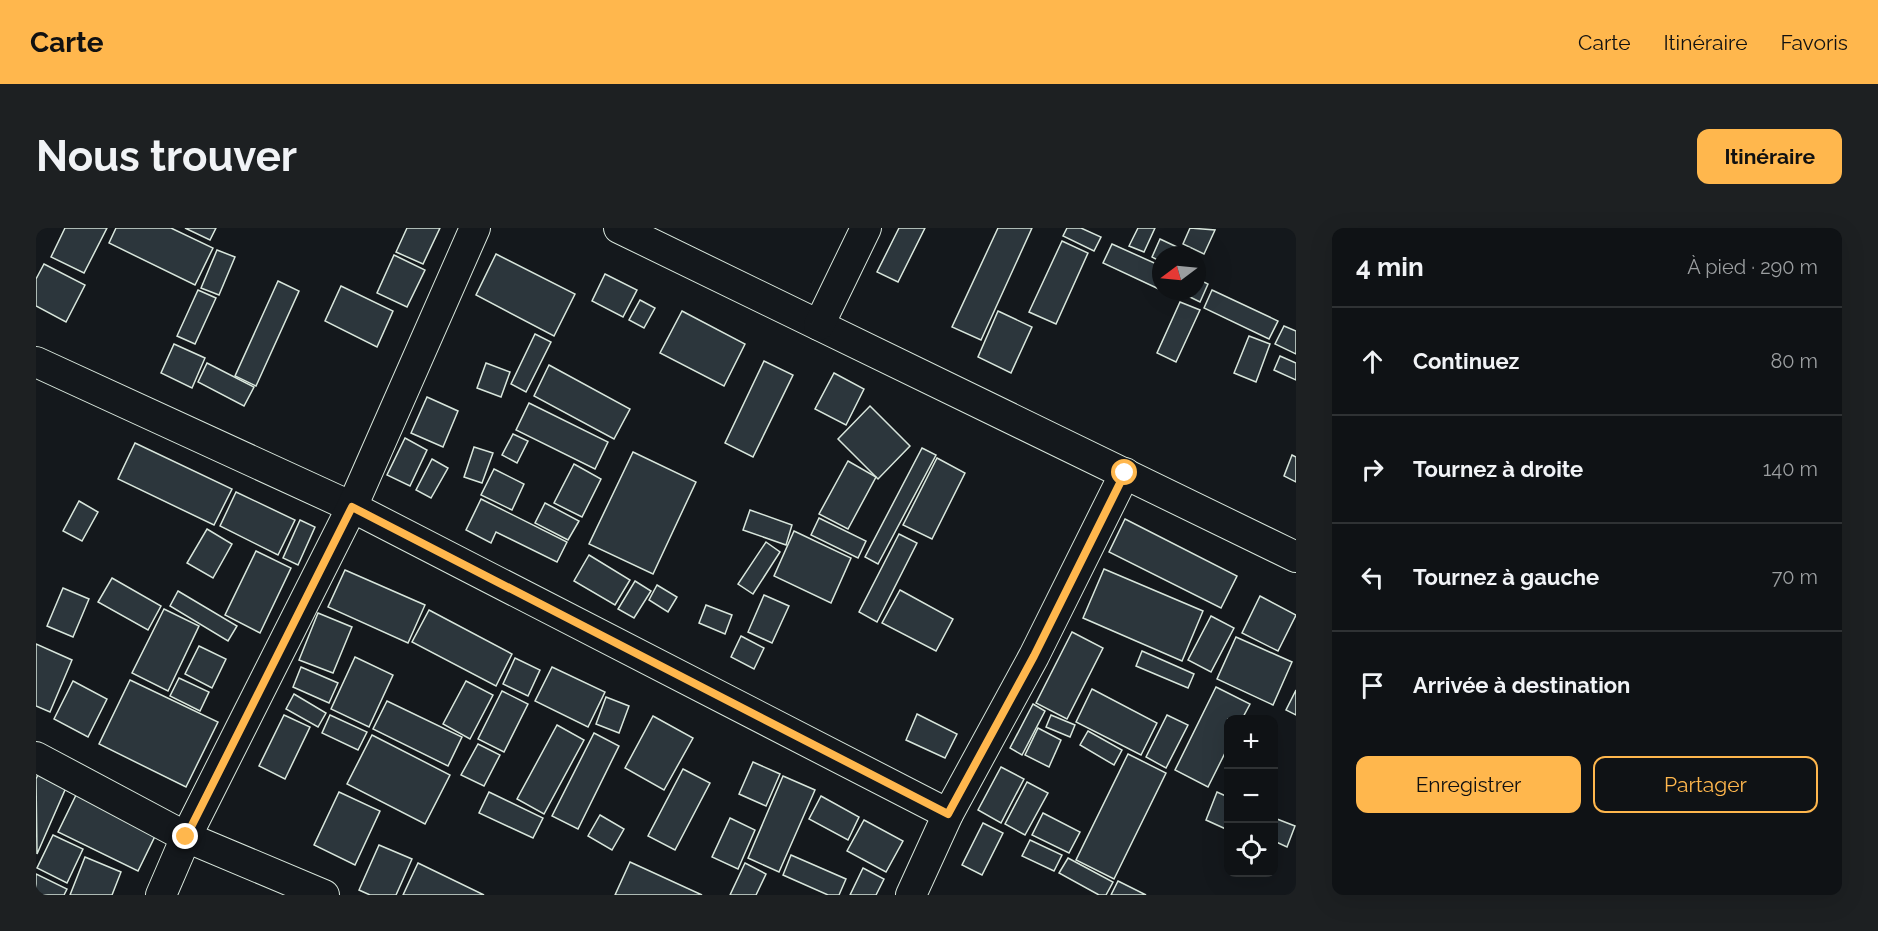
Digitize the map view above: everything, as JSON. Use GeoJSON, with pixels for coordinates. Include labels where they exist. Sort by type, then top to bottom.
{"type":"FeatureCollection","features":[{"type":"Feature","properties":{"kind":"street"},"geometry":{"type":"LineString","coordinates":[[161,895],[186,837],[352,507],[475,228]]}},
{"type":"Feature","properties":{"kind":"street"},"geometry":{"type":"LineString","coordinates":[[619,228],[1296,557]]}},
{"type":"Feature","properties":{"kind":"street"},"geometry":{"type":"LineString","coordinates":[[819,325],[866,228]]}},
{"type":"Feature","properties":{"kind":"street"},"geometry":{"type":"LineString","coordinates":[[36,362],[352,507],[948,814]]}},
{"type":"Feature","properties":{"kind":"street"},"geometry":{"type":"LineString","coordinates":[[911,895],[948,814],[1034,656],[1125,473]]}},
{"type":"Feature","properties":{"kind":"street"},"geometry":{"type":"LineString","coordinates":[[36,757],[186,837],[324,895]]}},
{"type":"Feature","properties":{"kind":"building"},"geometry":{"type":"Polygon","coordinates":[[[65,228],[107,228],[84,273],[51,257],[65,228]]]}},
{"type":"Feature","properties":{"kind":"building"},"geometry":{"type":"Polygon","coordinates":[[[116,228],[171,228],[213,248],[195,285],[109,243],[116,228]]]}},
{"type":"Feature","properties":{"kind":"building"},"geometry":{"type":"Polygon","coordinates":[[[185,228],[216,228],[210,240],[185,228]]]}},
{"type":"Feature","properties":{"kind":"building"},"geometry":{"type":"Polygon","coordinates":[[[407,228],[440,228],[423,264],[396,252],[407,228]]]}},
{"type":"Feature","properties":{"kind":"building"},"geometry":{"type":"Polygon","coordinates":[[[899,228],[925,228],[898,282],[877,272],[899,228]]]}},
{"type":"Feature","properties":{"kind":"building"},"geometry":{"type":"Polygon","coordinates":[[[998,228],[1032,228],[981,340],[952,327],[998,228]]]}},
{"type":"Feature","properties":{"kind":"building"},"geometry":{"type":"Polygon","coordinates":[[[1067,228],[1081,228],[1101,237],[1094,251],[1063,236],[1067,228]]]}},
{"type":"Feature","properties":{"kind":"building"},"geometry":{"type":"Polygon","coordinates":[[[1138,228],[1155,228],[1144,252],[1129,246],[1138,228]]]}},
{"type":"Feature","properties":{"kind":"building"},"geometry":{"type":"Polygon","coordinates":[[[1190,228],[1215,230],[1206,250],[1206,246],[1183,244],[1190,228]]]}},
{"type":"Feature","properties":{"kind":"building"},"geometry":{"type":"Polygon","coordinates":[[[1160,239],[1175,246],[1157,246],[1160,239]]]}},
{"type":"Feature","properties":{"kind":"building"},"geometry":{"type":"Polygon","coordinates":[[[1062,241],[1088,253],[1056,324],[1029,312],[1062,241]]]}},
{"type":"Feature","properties":{"kind":"building"},"geometry":{"type":"Polygon","coordinates":[[[1112,244],[1152,262],[1152,286],[1103,263],[1112,244]]]}},
{"type":"Feature","properties":{"kind":"building"},"geometry":{"type":"Polygon","coordinates":[[[217,250],[235,257],[219,295],[201,288],[217,250]]]}},
{"type":"Feature","properties":{"kind":"building"},"geometry":{"type":"Polygon","coordinates":[[[496,254],[575,294],[554,336],[476,295],[496,254]]]}},
{"type":"Feature","properties":{"kind":"building"},"geometry":{"type":"Polygon","coordinates":[[[394,255],[425,270],[407,307],[377,293],[394,255]]]}},
{"type":"Feature","properties":{"kind":"building"},"geometry":{"type":"Polygon","coordinates":[[[44,264],[85,285],[66,322],[36,306],[36,279],[44,264]]]}},
{"type":"Feature","properties":{"kind":"building"},"geometry":{"type":"Polygon","coordinates":[[[605,274],[637,290],[623,317],[592,301],[605,274]]]}},
{"type":"Feature","properties":{"kind":"building"},"geometry":{"type":"Polygon","coordinates":[[[278,281],[299,291],[256,386],[235,376],[278,281]]]}},
{"type":"Feature","properties":{"kind":"building"},"geometry":{"type":"Polygon","coordinates":[[[341,286],[393,311],[377,347],[325,321],[341,286]]]}},
{"type":"Feature","properties":{"kind":"building"},"geometry":{"type":"Polygon","coordinates":[[[198,290],[216,298],[195,344],[177,336],[198,290]]]}},
{"type":"Feature","properties":{"kind":"building"},"geometry":{"type":"Polygon","coordinates":[[[1212,290],[1278,321],[1269,339],[1204,308],[1212,290]]]}},
{"type":"Feature","properties":{"kind":"building"},"geometry":{"type":"Polygon","coordinates":[[[640,300],[655,308],[644,328],[629,320],[640,300]]]}},
{"type":"Feature","properties":{"kind":"building"},"geometry":{"type":"Polygon","coordinates":[[[1180,302],[1200,310],[1176,362],[1157,353],[1180,302]]]}},
{"type":"Feature","properties":{"kind":"building"},"geometry":{"type":"Polygon","coordinates":[[[682,311],[745,344],[724,386],[660,353],[682,311]]]}},
{"type":"Feature","properties":{"kind":"building"},"geometry":{"type":"Polygon","coordinates":[[[998,311],[1032,327],[1011,373],[978,357],[998,311]]]}},
{"type":"Feature","properties":{"kind":"building"},"geometry":{"type":"Polygon","coordinates":[[[1284,326],[1296,331],[1296,354],[1275,344],[1284,326]]]}},
{"type":"Feature","properties":{"kind":"building"},"geometry":{"type":"Polygon","coordinates":[[[535,334],[551,342],[526,392],[511,384],[535,334]]]}},
{"type":"Feature","properties":{"kind":"building"},"geometry":{"type":"Polygon","coordinates":[[[1249,336],[1270,344],[1256,382],[1234,373],[1249,336]]]}},
{"type":"Feature","properties":{"kind":"building"},"geometry":{"type":"Polygon","coordinates":[[[174,344],[205,358],[192,388],[161,373],[174,344]]]}},
{"type":"Feature","properties":{"kind":"building"},"geometry":{"type":"Polygon","coordinates":[[[1280,356],[1296,363],[1296,380],[1274,370],[1280,356]]]}},
{"type":"Feature","properties":{"kind":"building"},"geometry":{"type":"Polygon","coordinates":[[[764,361],[793,375],[753,457],[725,443],[764,361]]]}},
{"type":"Feature","properties":{"kind":"building"},"geometry":{"type":"Polygon","coordinates":[[[207,363],[254,387],[244,406],[198,382],[207,363]]]}},
{"type":"Feature","properties":{"kind":"building"},"geometry":{"type":"Polygon","coordinates":[[[486,363],[510,372],[501,397],[477,388],[486,363]]]}},
{"type":"Feature","properties":{"kind":"building"},"geometry":{"type":"Polygon","coordinates":[[[549,365],[630,409],[614,439],[534,396],[549,365]]]}},
{"type":"Feature","properties":{"kind":"building"},"geometry":{"type":"Polygon","coordinates":[[[834,373],[864,389],[846,425],[815,409],[834,373]]]}},
{"type":"Feature","properties":{"kind":"building"},"geometry":{"type":"Polygon","coordinates":[[[427,397],[458,411],[443,447],[411,433],[427,397]]]}},
{"type":"Feature","properties":{"kind":"building"},"geometry":{"type":"Polygon","coordinates":[[[529,403],[608,442],[595,469],[516,430],[529,403]]]}},
{"type":"Feature","properties":{"kind":"building"},"geometry":{"type":"Polygon","coordinates":[[[870,406],[910,446],[878,479],[838,439],[870,406]]]}},
{"type":"Feature","properties":{"kind":"building"},"geometry":{"type":"Polygon","coordinates":[[[513,434],[528,441],[517,463],[502,455],[513,434]]]}},
{"type":"Feature","properties":{"kind":"building"},"geometry":{"type":"Polygon","coordinates":[[[405,438],[427,450],[410,486],[387,475],[405,438]]]}},
{"type":"Feature","properties":{"kind":"building"},"geometry":{"type":"Polygon","coordinates":[[[135,443],[232,489],[214,525],[118,479],[135,443]]]}},
{"type":"Feature","properties":{"kind":"building"},"geometry":{"type":"Polygon","coordinates":[[[474,447],[493,453],[482,483],[464,477],[474,447]]]}},
{"type":"Feature","properties":{"kind":"building"},"geometry":{"type":"Polygon","coordinates":[[[922,448],[936,455],[878,564],[865,557],[922,448]]]}},
{"type":"Feature","properties":{"kind":"building"},"geometry":{"type":"Polygon","coordinates":[[[633,452],[696,482],[653,574],[589,544],[633,452]]]}},
{"type":"Feature","properties":{"kind":"building"},"geometry":{"type":"Polygon","coordinates":[[[1292,455],[1296,457],[1296,482],[1284,476],[1292,455]]]}},
{"type":"Feature","properties":{"kind":"building"},"geometry":{"type":"Polygon","coordinates":[[[937,458],[965,473],[932,539],[903,525],[937,458]]]}},
{"type":"Feature","properties":{"kind":"building"},"geometry":{"type":"Polygon","coordinates":[[[432,459],[448,468],[431,498],[416,490],[432,459]]]}},
{"type":"Feature","properties":{"kind":"building"},"geometry":{"type":"Polygon","coordinates":[[[848,461],[876,477],[848,529],[819,514],[848,461]]]}},
{"type":"Feature","properties":{"kind":"building"},"geometry":{"type":"Polygon","coordinates":[[[574,464],[601,479],[582,517],[554,503],[574,464]]]}},
{"type":"Feature","properties":{"kind":"building"},"geometry":{"type":"Polygon","coordinates":[[[494,469],[524,484],[512,510],[481,495],[494,469]]]}},
{"type":"Feature","properties":{"kind":"building"},"geometry":{"type":"Polygon","coordinates":[[[236,492],[295,520],[278,555],[220,526],[236,492]]]}},
{"type":"Feature","properties":{"kind":"building"},"geometry":{"type":"Polygon","coordinates":[[[481,499],[567,542],[557,562],[496,532],[491,543],[466,530],[481,499]]]}},
{"type":"Feature","properties":{"kind":"building"},"geometry":{"type":"Polygon","coordinates":[[[79,501],[98,512],[82,541],[63,531],[79,501]]]}},
{"type":"Feature","properties":{"kind":"building"},"geometry":{"type":"Polygon","coordinates":[[[545,503],[579,521],[568,540],[535,523],[545,503]]]}},
{"type":"Feature","properties":{"kind":"building"},"geometry":{"type":"Polygon","coordinates":[[[750,510],[792,525],[786,545],[743,530],[750,510]]]}},
{"type":"Feature","properties":{"kind":"building"},"geometry":{"type":"Polygon","coordinates":[[[819,518],[866,541],[858,558],[811,535],[819,518]]]}},
{"type":"Feature","properties":{"kind":"building"},"geometry":{"type":"Polygon","coordinates":[[[1125,519],[1237,576],[1221,608],[1109,552],[1125,519]]]}},
{"type":"Feature","properties":{"kind":"building"},"geometry":{"type":"Polygon","coordinates":[[[300,520],[315,527],[298,565],[283,558],[300,520]]]}},
{"type":"Feature","properties":{"kind":"building"},"geometry":{"type":"Polygon","coordinates":[[[207,529],[232,544],[213,578],[187,563],[207,529]]]}},
{"type":"Feature","properties":{"kind":"building"},"geometry":{"type":"Polygon","coordinates":[[[794,531],[851,558],[831,603],[774,576],[794,531]]]}},
{"type":"Feature","properties":{"kind":"building"},"geometry":{"type":"Polygon","coordinates":[[[899,534],[917,543],[877,622],[859,612],[899,534]]]}},
{"type":"Feature","properties":{"kind":"building"},"geometry":{"type":"Polygon","coordinates":[[[766,542],[780,552],[753,594],[738,584],[766,542]]]}},
{"type":"Feature","properties":{"kind":"building"},"geometry":{"type":"Polygon","coordinates":[[[256,551],[291,568],[260,633],[225,615],[256,551]]]}},
{"type":"Feature","properties":{"kind":"building"},"geometry":{"type":"Polygon","coordinates":[[[589,555],[630,580],[615,605],[574,581],[589,555]]]}},
{"type":"Feature","properties":{"kind":"building"},"geometry":{"type":"Polygon","coordinates":[[[1104,569],[1203,611],[1182,661],[1083,618],[1104,569]]]}},
{"type":"Feature","properties":{"kind":"building"},"geometry":{"type":"Polygon","coordinates":[[[345,570],[425,605],[408,643],[328,607],[345,570]]]}},
{"type":"Feature","properties":{"kind":"building"},"geometry":{"type":"Polygon","coordinates":[[[112,578],[161,606],[148,630],[98,602],[112,578]]]}},
{"type":"Feature","properties":{"kind":"building"},"geometry":{"type":"Polygon","coordinates":[[[635,581],[651,591],[634,618],[618,609],[635,581]]]}},
{"type":"Feature","properties":{"kind":"building"},"geometry":{"type":"Polygon","coordinates":[[[657,585],[677,597],[668,612],[649,600],[657,585]]]}},
{"type":"Feature","properties":{"kind":"building"},"geometry":{"type":"Polygon","coordinates":[[[63,588],[89,599],[73,637],[47,626],[63,588]]]}},
{"type":"Feature","properties":{"kind":"building"},"geometry":{"type":"Polygon","coordinates":[[[900,590],[953,619],[936,651],[882,623],[900,590]]]}},
{"type":"Feature","properties":{"kind":"building"},"geometry":{"type":"Polygon","coordinates":[[[178,591],[237,626],[228,641],[170,606],[178,591]]]}},
{"type":"Feature","properties":{"kind":"building"},"geometry":{"type":"Polygon","coordinates":[[[764,595],[789,606],[772,643],[748,632],[764,595]]]}},
{"type":"Feature","properties":{"kind":"building"},"geometry":{"type":"Polygon","coordinates":[[[1260,596],[1296,615],[1278,651],[1242,633],[1260,596]]]}},
{"type":"Feature","properties":{"kind":"building"},"geometry":{"type":"Polygon","coordinates":[[[706,605],[732,615],[725,634],[699,623],[706,605]]]}},
{"type":"Feature","properties":{"kind":"building"},"geometry":{"type":"Polygon","coordinates":[[[164,609],[199,626],[168,691],[132,673],[164,609]]]}},
{"type":"Feature","properties":{"kind":"building"},"geometry":{"type":"Polygon","coordinates":[[[429,610],[512,654],[496,686],[412,642],[429,610]]]}},
{"type":"Feature","properties":{"kind":"building"},"geometry":{"type":"Polygon","coordinates":[[[318,613],[352,627],[333,673],[299,660],[318,613]]]}},
{"type":"Feature","properties":{"kind":"building"},"geometry":{"type":"Polygon","coordinates":[[[1211,616],[1234,628],[1211,672],[1188,660],[1211,616]]]}},
{"type":"Feature","properties":{"kind":"building"},"geometry":{"type":"Polygon","coordinates":[[[1072,632],[1103,648],[1067,719],[1036,703],[1072,632]]]}},
{"type":"Feature","properties":{"kind":"building"},"geometry":{"type":"Polygon","coordinates":[[[741,636],[764,648],[754,669],[731,657],[741,636]]]}},
{"type":"Feature","properties":{"kind":"building"},"geometry":{"type":"Polygon","coordinates":[[[1236,637],[1292,662],[1273,705],[1217,679],[1236,637]]]}},
{"type":"Feature","properties":{"kind":"building"},"geometry":{"type":"Polygon","coordinates":[[[36,644],[72,660],[50,712],[36,706],[36,644]]]}},
{"type":"Feature","properties":{"kind":"building"},"geometry":{"type":"Polygon","coordinates":[[[199,646],[226,659],[212,688],[185,674],[199,646]]]}},
{"type":"Feature","properties":{"kind":"building"},"geometry":{"type":"Polygon","coordinates":[[[1142,651],[1194,674],[1188,688],[1136,666],[1142,651]]]}},
{"type":"Feature","properties":{"kind":"building"},"geometry":{"type":"Polygon","coordinates":[[[355,657],[393,675],[369,727],[331,709],[355,657]]]}},
{"type":"Feature","properties":{"kind":"building"},"geometry":{"type":"Polygon","coordinates":[[[515,658],[540,670],[528,696],[503,684],[515,658]]]}},
{"type":"Feature","properties":{"kind":"building"},"geometry":{"type":"Polygon","coordinates":[[[301,667],[338,683],[329,703],[293,687],[301,667]]]}},
{"type":"Feature","properties":{"kind":"building"},"geometry":{"type":"Polygon","coordinates":[[[552,667],[605,692],[588,727],[535,701],[552,667]]]}},
{"type":"Feature","properties":{"kind":"building"},"geometry":{"type":"Polygon","coordinates":[[[179,678],[209,692],[200,711],[170,696],[179,678]]]}},
{"type":"Feature","properties":{"kind":"building"},"geometry":{"type":"Polygon","coordinates":[[[130,680],[218,722],[186,787],[99,744],[130,680]]]}},
{"type":"Feature","properties":{"kind":"building"},"geometry":{"type":"Polygon","coordinates":[[[73,681],[107,699],[88,737],[54,719],[73,681]]]}},
{"type":"Feature","properties":{"kind":"building"},"geometry":{"type":"Polygon","coordinates":[[[466,681],[493,695],[470,739],[443,724],[466,681]]]}},
{"type":"Feature","properties":{"kind":"building"},"geometry":{"type":"Polygon","coordinates":[[[1216,687],[1250,704],[1244,715],[1224,715],[1224,755],[1208,787],[1175,770],[1216,687]]]}},
{"type":"Feature","properties":{"kind":"building"},"geometry":{"type":"Polygon","coordinates":[[[1092,689],[1157,723],[1141,755],[1076,722],[1092,689]]]}},
{"type":"Feature","properties":{"kind":"building"},"geometry":{"type":"Polygon","coordinates":[[[1296,690],[1296,715],[1286,710],[1296,690]]]}},
{"type":"Feature","properties":{"kind":"building"},"geometry":{"type":"Polygon","coordinates":[[[502,691],[528,704],[504,752],[478,739],[502,691]]]}},
{"type":"Feature","properties":{"kind":"building"},"geometry":{"type":"Polygon","coordinates":[[[294,694],[326,713],[318,727],[286,709],[294,694]]]}},
{"type":"Feature","properties":{"kind":"building"},"geometry":{"type":"Polygon","coordinates":[[[606,697],[629,706],[619,733],[596,724],[606,697]]]}},
{"type":"Feature","properties":{"kind":"building"},"geometry":{"type":"Polygon","coordinates":[[[387,701],[462,737],[448,766],[373,729],[387,701]]]}},
{"type":"Feature","properties":{"kind":"building"},"geometry":{"type":"Polygon","coordinates":[[[1033,704],[1045,711],[1022,755],[1010,748],[1033,704]]]}},
{"type":"Feature","properties":{"kind":"building"},"geometry":{"type":"Polygon","coordinates":[[[917,714],[957,734],[945,758],[906,740],[917,714]]]}},
{"type":"Feature","properties":{"kind":"building"},"geometry":{"type":"Polygon","coordinates":[[[284,715],[310,727],[285,779],[259,766],[284,715]]]}},
{"type":"Feature","properties":{"kind":"building"},"geometry":{"type":"Polygon","coordinates":[[[330,715],[367,732],[358,750],[322,733],[330,715]]]}},
{"type":"Feature","properties":{"kind":"building"},"geometry":{"type":"Polygon","coordinates":[[[1051,715],[1075,725],[1070,737],[1046,727],[1051,715]]]}},
{"type":"Feature","properties":{"kind":"building"},"geometry":{"type":"Polygon","coordinates":[[[1167,715],[1188,725],[1166,768],[1146,757],[1167,715]]]}},
{"type":"Feature","properties":{"kind":"building"},"geometry":{"type":"Polygon","coordinates":[[[653,716],[693,738],[664,790],[625,768],[653,716]]]}},
{"type":"Feature","properties":{"kind":"building"},"geometry":{"type":"Polygon","coordinates":[[[557,725],[584,740],[544,814],[517,799],[557,725]]]}},
{"type":"Feature","properties":{"kind":"building"},"geometry":{"type":"Polygon","coordinates":[[[1038,728],[1061,740],[1049,767],[1025,755],[1038,728]]]}},
{"type":"Feature","properties":{"kind":"building"},"geometry":{"type":"Polygon","coordinates":[[[1088,731],[1122,750],[1114,765],[1080,745],[1088,731]]]}},
{"type":"Feature","properties":{"kind":"building"},"geometry":{"type":"Polygon","coordinates":[[[594,733],[619,746],[578,829],[552,816],[594,733]]]}},
{"type":"Feature","properties":{"kind":"building"},"geometry":{"type":"Polygon","coordinates":[[[372,735],[450,775],[425,824],[347,784],[372,735]]]}},
{"type":"Feature","properties":{"kind":"building"},"geometry":{"type":"Polygon","coordinates":[[[478,744],[500,755],[484,786],[461,775],[478,744]]]}},
{"type":"Feature","properties":{"kind":"building"},"geometry":{"type":"Polygon","coordinates":[[[1128,754],[1166,773],[1114,879],[1076,860],[1128,754]]]}},
{"type":"Feature","properties":{"kind":"building"},"geometry":{"type":"Polygon","coordinates":[[[753,762],[780,774],[766,806],[739,794],[753,762]]]}},
{"type":"Feature","properties":{"kind":"building"},"geometry":{"type":"Polygon","coordinates":[[[1001,767],[1024,779],[1001,823],[978,810],[1001,767]]]}},
{"type":"Feature","properties":{"kind":"building"},"geometry":{"type":"Polygon","coordinates":[[[683,769],[710,783],[675,850],[648,836],[683,769]]]}},
{"type":"Feature","properties":{"kind":"building"},"geometry":{"type":"Polygon","coordinates":[[[40,770],[68,783],[37,854],[36,779],[40,770]]]}},
{"type":"Feature","properties":{"kind":"building"},"geometry":{"type":"Polygon","coordinates":[[[783,776],[815,790],[779,872],[748,858],[783,776]]]}},
{"type":"Feature","properties":{"kind":"building"},"geometry":{"type":"Polygon","coordinates":[[[1027,782],[1048,793],[1025,835],[1005,824],[1027,782]]]}},
{"type":"Feature","properties":{"kind":"building"},"geometry":{"type":"Polygon","coordinates":[[[79,789],[159,828],[138,871],[58,832],[79,789]]]}},
{"type":"Feature","properties":{"kind":"building"},"geometry":{"type":"Polygon","coordinates":[[[339,792],[380,811],[355,865],[314,845],[339,792]]]}},
{"type":"Feature","properties":{"kind":"building"},"geometry":{"type":"Polygon","coordinates":[[[489,792],[543,818],[533,838],[479,813],[489,792]]]}},
{"type":"Feature","properties":{"kind":"building"},"geometry":{"type":"Polygon","coordinates":[[[1217,792],[1224,795],[1224,828],[1206,820],[1217,792]]]}},
{"type":"Feature","properties":{"kind":"building"},"geometry":{"type":"Polygon","coordinates":[[[821,796],[859,817],[848,840],[809,819],[821,796]]]}},
{"type":"Feature","properties":{"kind":"building"},"geometry":{"type":"Polygon","coordinates":[[[1043,813],[1080,832],[1069,853],[1032,835],[1043,813]]]}},
{"type":"Feature","properties":{"kind":"building"},"geometry":{"type":"Polygon","coordinates":[[[600,815],[624,829],[612,850],[588,836],[600,815]]]}},
{"type":"Feature","properties":{"kind":"building"},"geometry":{"type":"Polygon","coordinates":[[[730,818],[755,830],[738,869],[712,857],[730,818]]]}},
{"type":"Feature","properties":{"kind":"building"},"geometry":{"type":"Polygon","coordinates":[[[1278,819],[1295,826],[1287,847],[1278,843],[1278,819]]]}},
{"type":"Feature","properties":{"kind":"building"},"geometry":{"type":"Polygon","coordinates":[[[864,820],[903,841],[886,872],[847,851],[864,820]]]}},
{"type":"Feature","properties":{"kind":"building"},"geometry":{"type":"Polygon","coordinates":[[[983,823],[1003,833],[982,875],[962,865],[983,823]]]}},
{"type":"Feature","properties":{"kind":"building"},"geometry":{"type":"Polygon","coordinates":[[[53,835],[83,849],[67,883],[37,868],[53,835]]]}},
{"type":"Feature","properties":{"kind":"building"},"geometry":{"type":"Polygon","coordinates":[[[1030,840],[1062,855],[1054,871],[1022,856],[1030,840]]]}},
{"type":"Feature","properties":{"kind":"building"},"geometry":{"type":"Polygon","coordinates":[[[379,845],[412,859],[396,895],[370,895],[359,890],[379,845]]]}},
{"type":"Feature","properties":{"kind":"building"},"geometry":{"type":"Polygon","coordinates":[[[791,855],[846,879],[839,895],[828,895],[783,875],[791,855]]]}},
{"type":"Feature","properties":{"kind":"building"},"geometry":{"type":"Polygon","coordinates":[[[85,857],[121,872],[112,895],[70,895],[85,857]]]}},
{"type":"Feature","properties":{"kind":"building"},"geometry":{"type":"Polygon","coordinates":[[[1068,858],[1113,882],[1106,895],[1099,895],[1059,873],[1068,858]]]}},
{"type":"Feature","properties":{"kind":"building"},"geometry":{"type":"Polygon","coordinates":[[[630,862],[702,895],[615,895],[630,862]]]}},
{"type":"Feature","properties":{"kind":"building"},"geometry":{"type":"Polygon","coordinates":[[[418,863],[484,895],[403,895],[418,863]]]}},
{"type":"Feature","properties":{"kind":"building"},"geometry":{"type":"Polygon","coordinates":[[[745,863],[766,874],[756,895],[730,895],[745,863]]]}},
{"type":"Feature","properties":{"kind":"building"},"geometry":{"type":"Polygon","coordinates":[[[863,868],[884,879],[876,895],[850,895],[863,868]]]}},
{"type":"Feature","properties":{"kind":"building"},"geometry":{"type":"Polygon","coordinates":[[[36,874],[67,889],[64,895],[36,895],[36,874]]]}},
{"type":"Feature","properties":{"kind":"building"},"geometry":{"type":"Polygon","coordinates":[[[1118,881],[1146,895],[1111,895],[1118,881]]]}},
{"type":"Feature","properties":{"kind":"route"},"geometry":{"type":"LineString","coordinates":[[186,837],[352,507],[948,814],[1034,656],[1125,473]]}}]}
